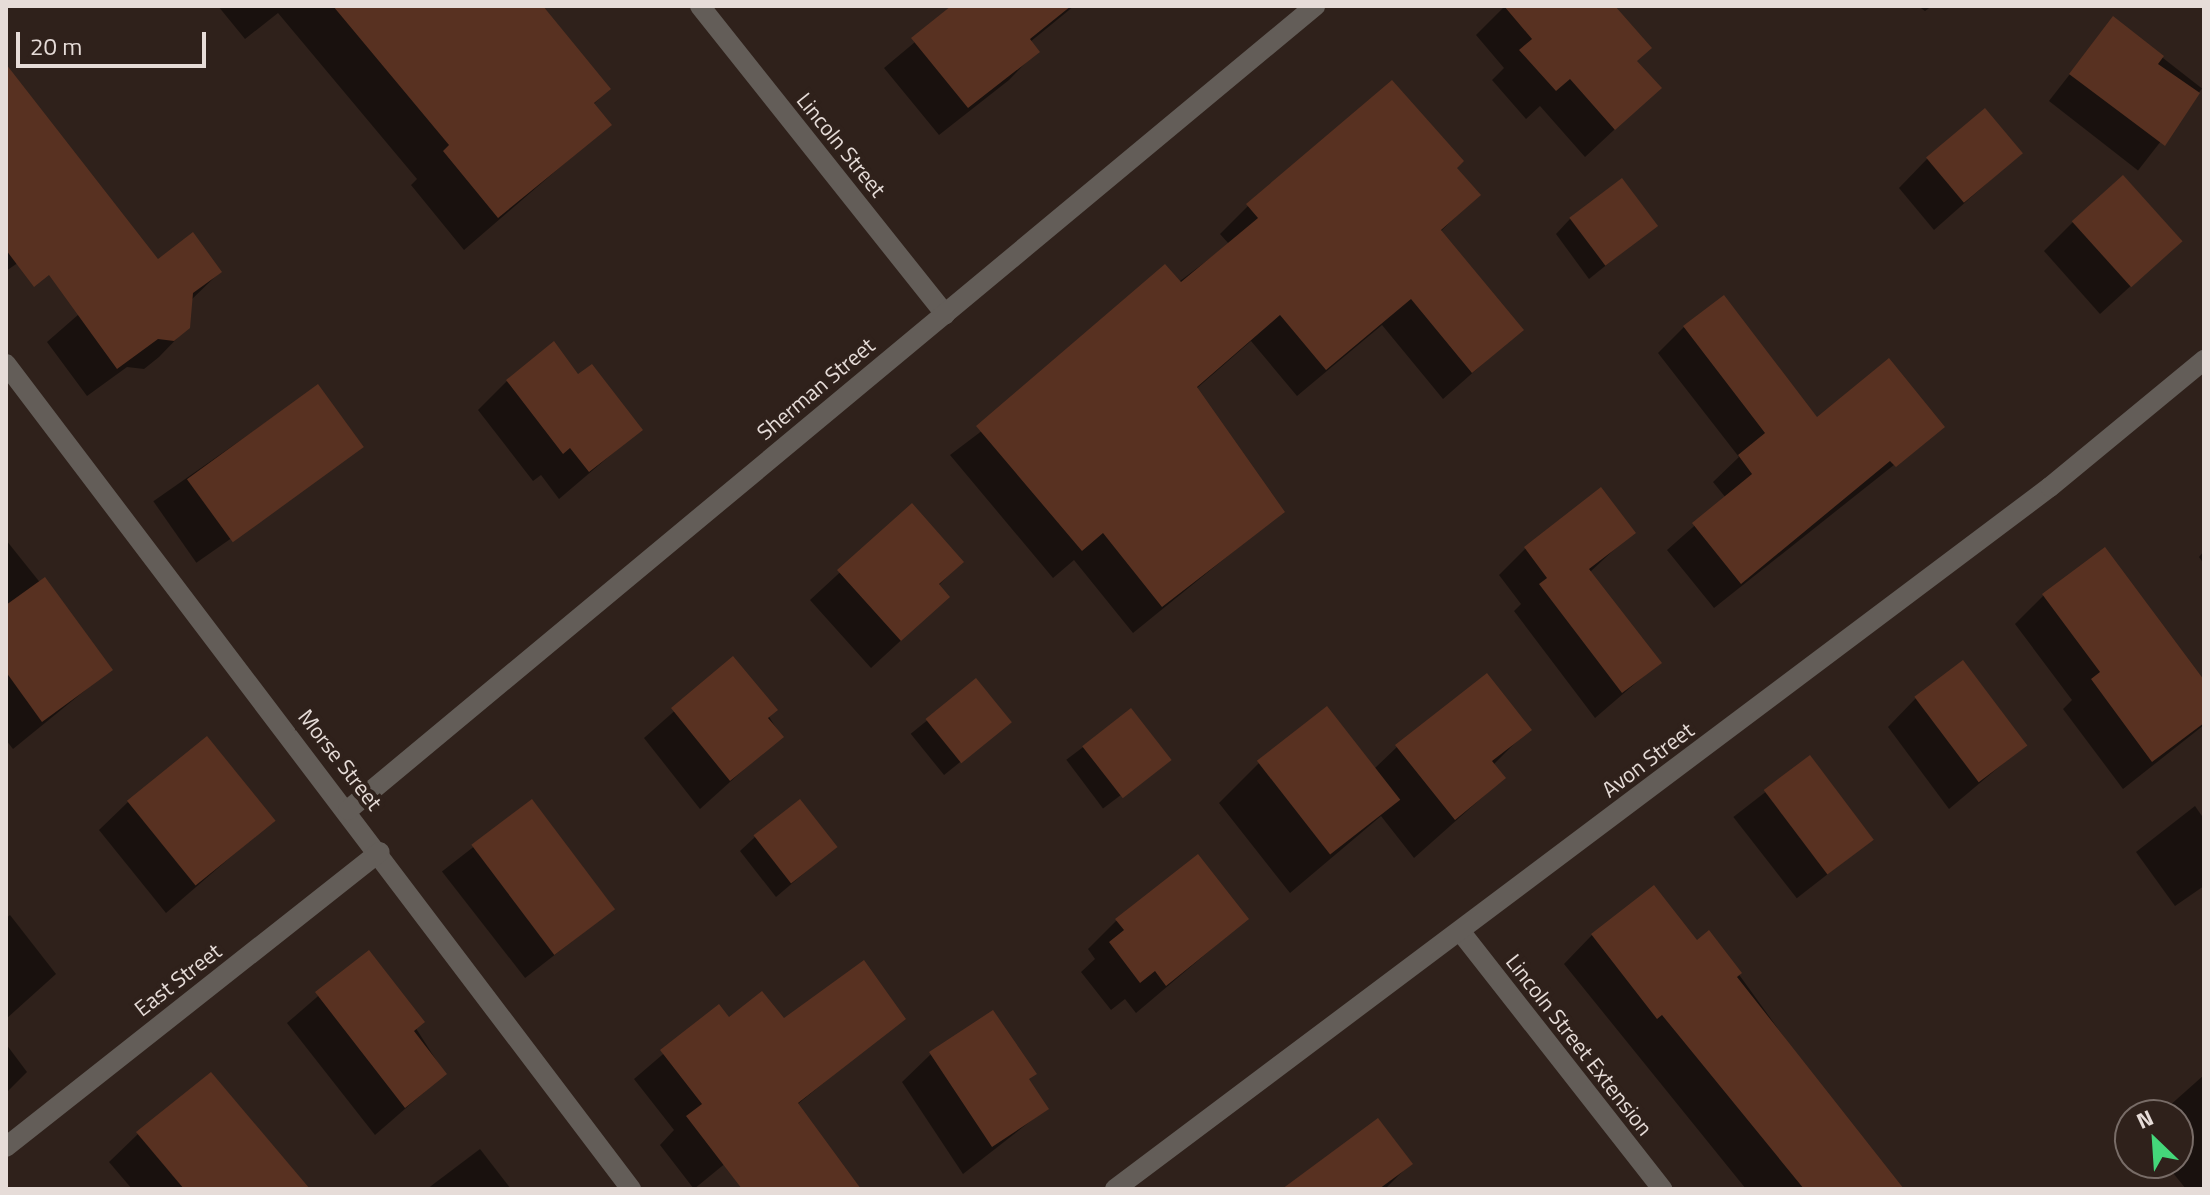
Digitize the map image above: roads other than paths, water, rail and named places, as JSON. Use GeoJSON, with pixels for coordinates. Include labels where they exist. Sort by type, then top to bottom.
{"type":"FeatureCollection","features":[{"type":"Feature","properties":{"kind":"street","name":"Lincoln Street"},"geometry":{"type":"LineString","coordinates":[[700,6],[945,314]]}},
{"type":"Feature","properties":{"kind":"street","name":"Sherman Street"},"geometry":{"type":"LineString","coordinates":[[348,810],[1315,6]]}},
{"type":"Feature","properties":{"kind":"street","name":"Avon Street"},"geometry":{"type":"LineString","coordinates":[[1115,1189],[2050,487],[2204,360]]}},
{"type":"Feature","properties":{"kind":"street","name":"Morse Street"},"geometry":{"type":"LineString","coordinates":[[6,364],[380,852],[631,1189]]}},
{"type":"Feature","properties":{"kind":"street","name":"East Street"},"geometry":{"type":"LineString","coordinates":[[6,1147],[380,852]]}},
{"type":"Feature","properties":{"kind":"street","name":"Lincoln Street Extension"},"geometry":{"type":"LineString","coordinates":[[1460,931],[1662,1189]]}}]}
